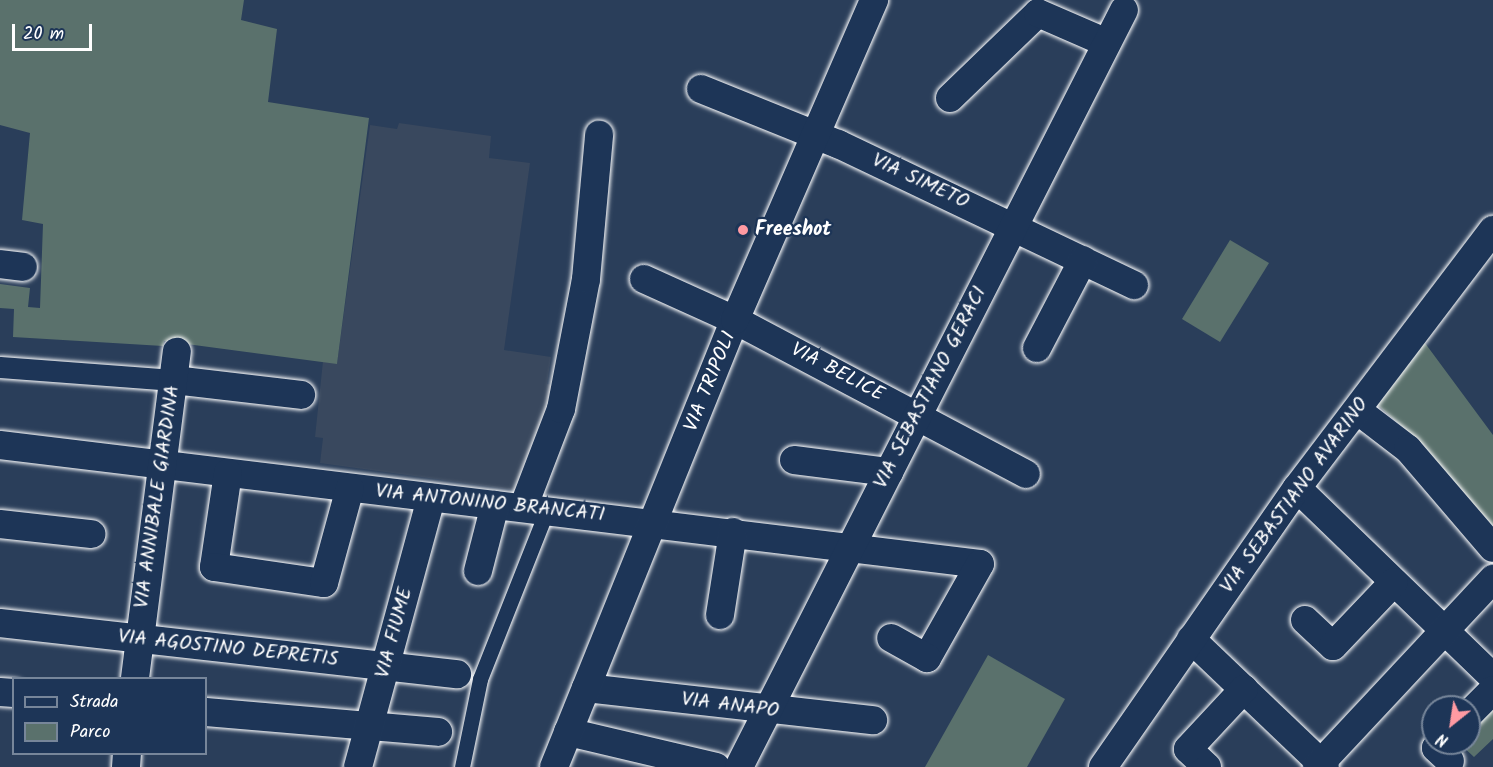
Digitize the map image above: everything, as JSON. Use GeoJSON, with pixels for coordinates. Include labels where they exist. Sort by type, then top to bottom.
{"type":"FeatureCollection","features":[{"type":"Feature","properties":{"kind":"street","name":"VIA TRIPOLI"},"geometry":{"type":"LineString","coordinates":[[554,767],[735,320],[874,0]]}},
{"type":"Feature","properties":{"kind":"street","name":"VIA SEBASTIANO GERACI"},"geometry":{"type":"LineString","coordinates":[[739,767],[1124,10]]}},
{"type":"Feature","properties":{"kind":"street"},"geometry":{"type":"LineString","coordinates":[[950,98],[1038,13],[1107,43]]}},
{"type":"Feature","properties":{"kind":"street","name":"VIA SIMETO"},"geometry":{"type":"LineString","coordinates":[[701,89],[816,136],[1134,285]]}},
{"type":"Feature","properties":{"kind":"street"},"geometry":{"type":"LineString","coordinates":[[535,510],[561,409],[586,279],[599,135]]}},
{"type":"Feature","properties":{"kind":"street","name":"VIA SEBASTIANO AVARINO"},"geometry":{"type":"LineString","coordinates":[[1103,767],[1297,488],[1493,230]]}},
{"type":"Feature","properties":{"kind":"street"},"geometry":{"type":"LineString","coordinates":[[1037,348],[1083,261]]}},
{"type":"Feature","properties":{"kind":"street","name":"VIA BELICE"},"geometry":{"type":"LineString","coordinates":[[644,279],[735,320],[1026,474]]}},
{"type":"Feature","properties":{"kind":"street","name":"VIA ANNIBALE GIARDINA"},"geometry":{"type":"LineString","coordinates":[[135,677],[177,352]]}},
{"type":"Feature","properties":{"kind":"street"},"geometry":{"type":"LineString","coordinates":[[0,367],[174,380],[302,395]]}},
{"type":"Feature","properties":{"kind":"street"},"geometry":{"type":"LineString","coordinates":[[1357,410],[1408,449],[1493,548]]}},
{"type":"Feature","properties":{"kind":"street","name":"VIA ANTONINO BRANCATI"},"geometry":{"type":"LineString","coordinates":[[0,445],[432,498],[655,522],[849,549],[980,564],[927,658],[891,638]]}},
{"type":"Feature","properties":{"kind":"street"},"geometry":{"type":"LineString","coordinates":[[794,460],[889,472]]}},
{"type":"Feature","properties":{"kind":"street"},"geometry":{"type":"LineString","coordinates":[[228,473],[214,567],[324,583],[350,488]]}},
{"type":"Feature","properties":{"kind":"street"},"geometry":{"type":"LineString","coordinates":[[1297,488],[1493,677]]}},
{"type":"Feature","properties":{"kind":"street","name":"VIA FIUME"},"geometry":{"type":"LineString","coordinates":[[358,767],[432,498]]}},
{"type":"Feature","properties":{"kind":"street"},"geometry":{"type":"LineString","coordinates":[[478,571],[495,505]]}},
{"type":"Feature","properties":{"kind":"street"},"geometry":{"type":"LineString","coordinates":[[0,524],[91,534]]}},
{"type":"Feature","properties":{"kind":"street"},"geometry":{"type":"LineString","coordinates":[[720,615],[733,532]]}},
{"type":"Feature","properties":{"kind":"street"},"geometry":{"type":"LineString","coordinates":[[1191,639],[1321,766],[1493,579]]}},
{"type":"Feature","properties":{"kind":"street"},"geometry":{"type":"LineString","coordinates":[[1305,620],[1333,645],[1394,582]]}},
{"type":"Feature","properties":{"kind":"street","name":"VIA AGOSTINO DEPRETIS"},"geometry":{"type":"LineString","coordinates":[[0,622],[139,640],[457,674]]}},
{"type":"Feature","properties":{"kind":"street","name":"VIA ANAPO"},"geometry":{"type":"LineString","coordinates":[[586,688],[767,711],[873,720]]}},
{"type":"Feature","properties":{"kind":"street"},"geometry":{"type":"LineString","coordinates":[[1207,767],[1188,749],[1244,689]]}},
{"type":"Feature","properties":{"kind":"street"},"geometry":{"type":"LineString","coordinates":[[1481,702],[1493,690]]}},
{"type":"Feature","properties":{"kind":"street"},"geometry":{"type":"LineString","coordinates":[[207,712],[438,732]]}},
{"type":"Feature","properties":{"kind":"street"},"geometry":{"type":"LineString","coordinates":[[568,732],[716,767]]}},
{"type":"Feature","properties":{"kind":"lane"},"geometry":{"type":"LineString","coordinates":[[462,767],[480,679],[535,510]]}},
{"type":"Feature","properties":{"kind":"shaded area"},"geometry":{"type":"Polygon","coordinates":[[[399,123],[491,136],[489,158],[530,163],[504,350],[551,357],[547,384],[558,386],[522,491],[320,463],[323,438],[315,437],[323,361],[337,363],[370,125],[397,129],[399,123]]]}},
{"type":"Feature","properties":{"kind":"green space"},"geometry":{"type":"Polygon","coordinates":[[[0,0],[244,0],[241,20],[277,29],[268,102],[369,118],[337,364],[164,341],[163,346],[13,337],[14,309],[0,308],[0,284],[30,288],[28,307],[40,308],[43,224],[22,220],[30,133],[0,125],[0,0]]]}},
{"type":"Feature","properties":{"kind":"green space"},"geometry":{"type":"Polygon","coordinates":[[[1230,240],[1269,263],[1220,342],[1182,319],[1230,240]]]}},
{"type":"Feature","properties":{"kind":"green space"},"geometry":{"type":"Polygon","coordinates":[[[1422,339],[1493,435],[1493,536],[1423,445],[1373,401],[1422,339]]]}},
{"type":"Feature","properties":{"kind":"green space"},"geometry":{"type":"Polygon","coordinates":[[[988,655],[1065,699],[1027,767],[925,767],[988,655]]]}},
{"type":"Feature","properties":{"kind":"green space"},"geometry":{"type":"Polygon","coordinates":[[[1493,704],[1493,739],[1481,750],[1481,716],[1493,704]]]}},
{"type":"Feature","properties":{"kind":"place","name":"Freeshot"},"geometry":{"type":"Point","coordinates":[743,230]}}]}
